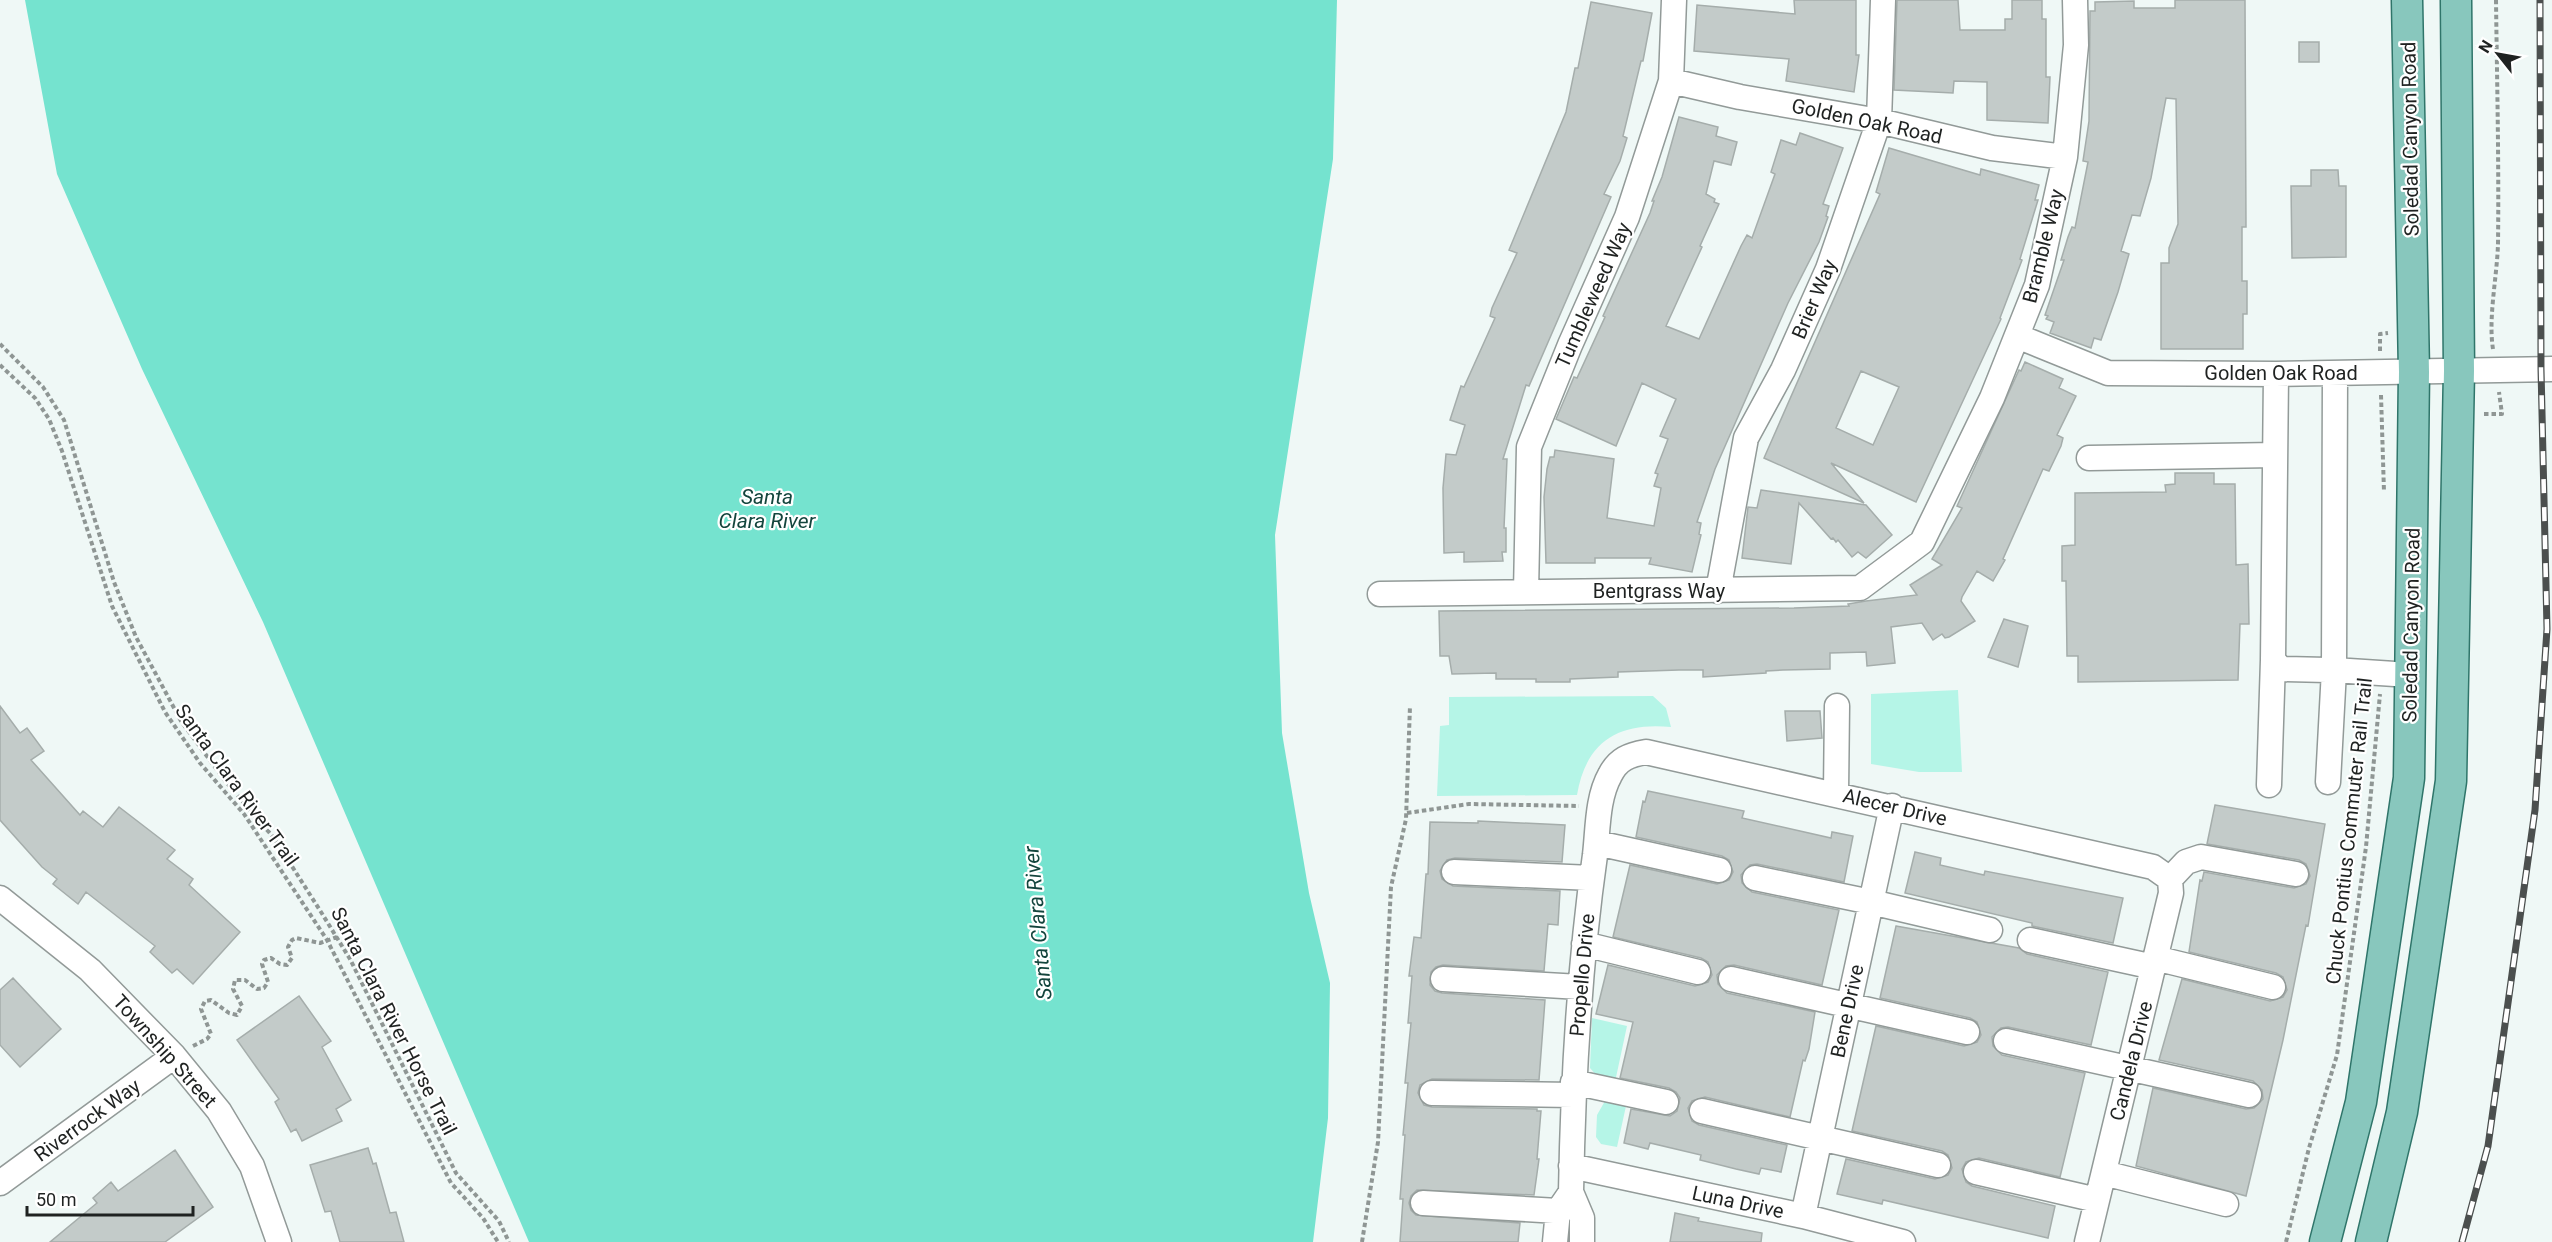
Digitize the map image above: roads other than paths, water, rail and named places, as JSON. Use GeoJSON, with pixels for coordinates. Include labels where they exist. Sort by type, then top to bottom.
{"type":"FeatureCollection","features":[{"type":"Feature","properties":{"kind":"main road","name":"Soledad Canyon Road"},"geometry":{"type":"LineString","coordinates":[[2325,1242],[2361,1102],[2409,778],[2396,674],[2414,372],[2407,0]]}},
{"type":"Feature","properties":{"kind":"main road"},"geometry":{"type":"LineString","coordinates":[[2370,1242],[2402,1112],[2451,781],[2459,371],[2456,0]]}},
{"type":"Feature","properties":{"kind":"street","name":"Tumbleweed Way"},"geometry":{"type":"LineString","coordinates":[[1526,592],[1529,447],[1570,345],[1627,217],[1671,81],[1674,0]]}},
{"type":"Feature","properties":{"kind":"street","name":"Brier Way"},"geometry":{"type":"LineString","coordinates":[[1718,591],[1746,438],[1783,370],[1828,269],[1879,121],[1883,0]]}},
{"type":"Feature","properties":{"kind":"street","name":"Bramble Way"},"geometry":{"type":"LineString","coordinates":[[1922,542],[1992,398],[2037,285],[2065,158],[2076,45],[2075,0]]}},
{"type":"Feature","properties":{"kind":"street","name":"Golden Oak Road"},"geometry":{"type":"LineString","coordinates":[[1671,81],[1740,97],[1879,121],[1992,148],[2065,158]]}},
{"type":"Feature","properties":{"kind":"street","name":"Golden Oak Road"},"geometry":{"type":"LineString","coordinates":[[2017,336],[2108,373],[2276,374],[2552,369]]}},
{"type":"Feature","properties":{"kind":"street"},"geometry":{"type":"LineString","coordinates":[[2328,782],[2334,670],[2335,373]]}},
{"type":"Feature","properties":{"kind":"street"},"geometry":{"type":"LineString","coordinates":[[2269,785],[2273,660],[2276,374]]}},
{"type":"Feature","properties":{"kind":"street"},"geometry":{"type":"LineString","coordinates":[[2089,458],[2275,455]]}},
{"type":"Feature","properties":{"kind":"street","name":"Bentgrass Way"},"geometry":{"type":"LineString","coordinates":[[1380,594],[1860,588],[1922,542]]}},
{"type":"Feature","properties":{"kind":"street"},"geometry":{"type":"LineString","coordinates":[[2273,660],[2281,669],[2396,674]]}},
{"type":"Feature","properties":{"kind":"street"},"geometry":{"type":"LineString","coordinates":[[1836,794],[1837,706]]}},
{"type":"Feature","properties":{"kind":"street","name":"Alecer Drive"},"geometry":{"type":"LineString","coordinates":[[1618,762],[1632,754],[1646,752],[2153,867],[2170,879]]}},
{"type":"Feature","properties":{"kind":"street","name":"Propello Drive"},"geometry":{"type":"LineString","coordinates":[[1555,1242],[1571,1166],[1573,1088],[1580,987],[1601,806],[1609,777],[1618,762]]}},
{"type":"Feature","properties":{"kind":"street","name":"Bene Drive"},"geometry":{"type":"LineString","coordinates":[[1803,1216],[1892,806]]}},
{"type":"Feature","properties":{"kind":"street"},"geometry":{"type":"LineString","coordinates":[[1597,843],[1719,870]]}},
{"type":"Feature","properties":{"kind":"street"},"geometry":{"type":"LineString","coordinates":[[2170,879],[2186,862],[2201,857],[2296,874]]}},
{"type":"Feature","properties":{"kind":"street"},"geometry":{"type":"LineString","coordinates":[[1454,872],[1592,878]]}},
{"type":"Feature","properties":{"kind":"street"},"geometry":{"type":"LineString","coordinates":[[1755,878],[1990,930]]}},
{"type":"Feature","properties":{"kind":"street","name":"Candela Drive"},"geometry":{"type":"LineString","coordinates":[[2087,1242],[2155,963],[2171,893],[2170,879]]}},
{"type":"Feature","properties":{"kind":"street","name":"Township Street"},"geometry":{"type":"LineString","coordinates":[[2,905],[90,970],[174,1056],[219,1111],[252,1166],[273,1240]]}},
{"type":"Feature","properties":{"kind":"street"},"geometry":{"type":"LineString","coordinates":[[2030,940],[2273,987]]}},
{"type":"Feature","properties":{"kind":"street"},"geometry":{"type":"LineString","coordinates":[[1584,945],[1698,972]]}},
{"type":"Feature","properties":{"kind":"street"},"geometry":{"type":"LineString","coordinates":[[1443,979],[1580,987]]}},
{"type":"Feature","properties":{"kind":"street"},"geometry":{"type":"LineString","coordinates":[[1731,979],[1967,1032]]}},
{"type":"Feature","properties":{"kind":"street"},"geometry":{"type":"LineString","coordinates":[[2006,1041],[2249,1095]]}},
{"type":"Feature","properties":{"kind":"street","name":"Riverrock Way"},"geometry":{"type":"LineString","coordinates":[[0,1183],[174,1056]]}},
{"type":"Feature","properties":{"kind":"street"},"geometry":{"type":"LineString","coordinates":[[1432,1093],[1573,1088],[1666,1102]]}},
{"type":"Feature","properties":{"kind":"street"},"geometry":{"type":"LineString","coordinates":[[1702,1111],[1938,1165]]}},
{"type":"Feature","properties":{"kind":"street","name":"Luna Drive"},"geometry":{"type":"LineString","coordinates":[[1571,1166],[1803,1216],[1903,1242]]}},
{"type":"Feature","properties":{"kind":"street"},"geometry":{"type":"LineString","coordinates":[[1976,1172],[2097,1200]]}},
{"type":"Feature","properties":{"kind":"street"},"geometry":{"type":"LineString","coordinates":[[2104,1173],[2226,1204]]}},
{"type":"Feature","properties":{"kind":"street"},"geometry":{"type":"LineString","coordinates":[[1423,1203],[1564,1202]]}},
{"type":"Feature","properties":{"kind":"street","name":"Propello Drive"},"geometry":{"type":"LineString","coordinates":[[1564,1202],[1582,1218],[1582,1242]]}},
{"type":"Feature","properties":{"kind":"water","name":"Santa Clara River"},"geometry":{"type":"Polygon","coordinates":[[[25,0],[1337,0],[1333,159],[1275,535],[1282,733],[1309,893],[1330,983],[1328,1118],[1313,1242],[529,1242],[263,622],[142,369],[57,174],[25,0]]]}},
{"type":"Feature","properties":{"kind":"railway"},"geometry":{"type":"LineString","coordinates":[[2462,1242],[2488,1146],[2535,810],[2547,629],[2541,369],[2540,0]]}}]}
